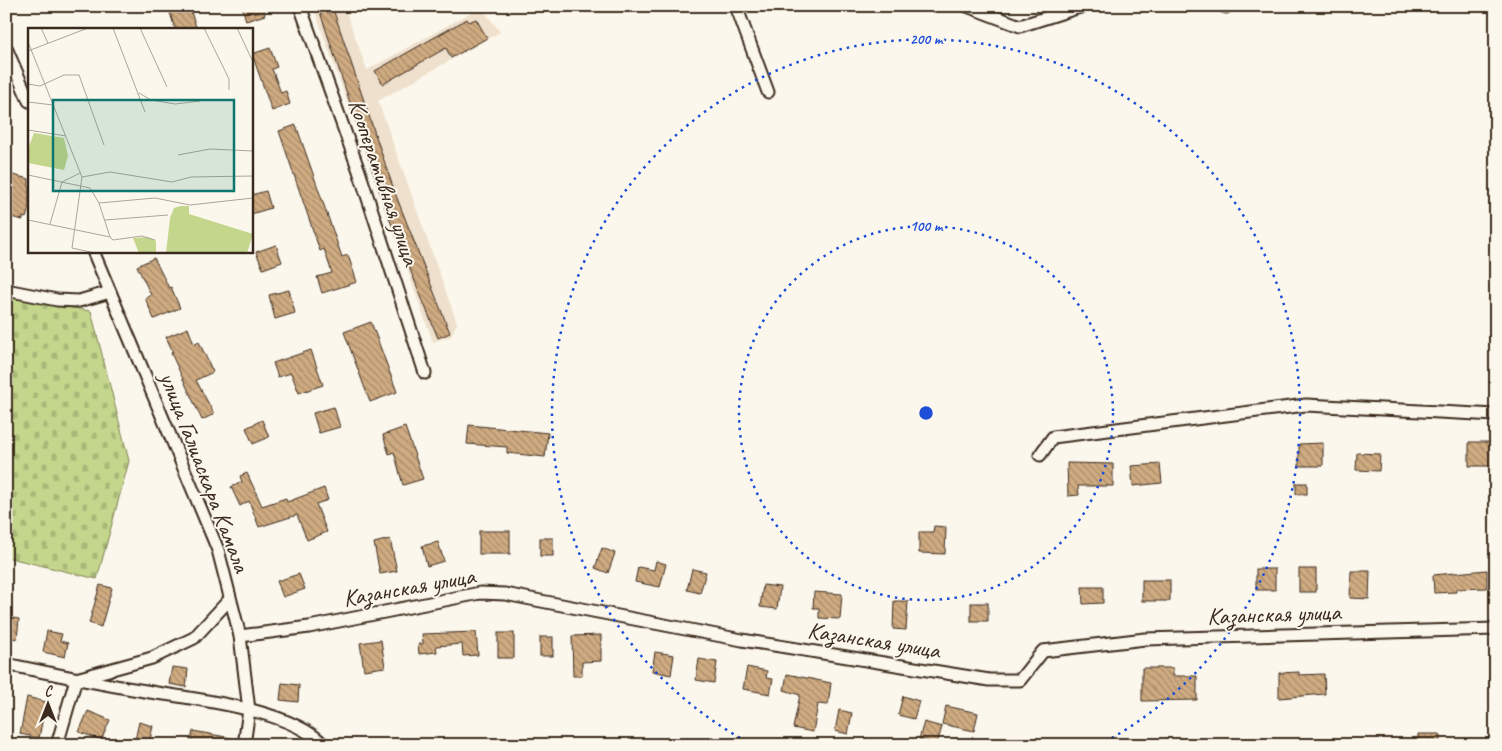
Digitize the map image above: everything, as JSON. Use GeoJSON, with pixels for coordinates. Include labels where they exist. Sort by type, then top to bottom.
{"type":"FeatureCollection","features":[{"type":"Feature","properties":{"kind":"street","name":"Кооперативная улица"},"geometry":{"type":"LineString","coordinates":[[300,6],[359,171],[424,373]]}},
{"type":"Feature","properties":{"kind":"street"},"geometry":{"type":"LineString","coordinates":[[736,6],[768,92]]}},
{"type":"Feature","properties":{"kind":"street"},"geometry":{"type":"LineString","coordinates":[[967,6],[1020,26],[1083,6]]}},
{"type":"Feature","properties":{"kind":"street"},"geometry":{"type":"LineString","coordinates":[[6,48],[28,99]]}},
{"type":"Feature","properties":{"kind":"street","name":"улица Галиаскара Камала"},"geometry":{"type":"LineString","coordinates":[[93,252],[218,550],[240,636],[249,710],[244,745]]}},
{"type":"Feature","properties":{"kind":"street"},"geometry":{"type":"LineString","coordinates":[[6,290],[57,300],[79,301],[110,292]]}},
{"type":"Feature","properties":{"kind":"street"},"geometry":{"type":"LineString","coordinates":[[1040,455],[1053,437],[1306,406],[1496,415]]}},
{"type":"Feature","properties":{"kind":"street","name":"Казанская улица"},"geometry":{"type":"LineString","coordinates":[[240,636],[310,627],[480,593],[505,594],[742,640],[989,680],[1020,680],[1043,651],[1145,640],[1496,629]]}},
{"type":"Feature","properties":{"kind":"street"},"geometry":{"type":"LineString","coordinates":[[76,679],[152,658],[194,638],[230,599]]}},
{"type":"Feature","properties":{"kind":"street"},"geometry":{"type":"LineString","coordinates":[[6,664],[76,679],[249,710],[289,721],[306,730],[324,745]]}},
{"type":"Feature","properties":{"kind":"street"},"geometry":{"type":"LineString","coordinates":[[57,745],[76,679]]}},
{"type":"Feature","properties":{"kind":"shaded area"},"geometry":{"type":"Polygon","coordinates":[[[313,6],[344,6],[367,70],[481,7],[500,32],[378,101],[457,323],[451,336],[433,342],[313,6]]]}},
{"type":"Feature","properties":{"kind":"green space"},"geometry":{"type":"Polygon","coordinates":[[[6,297],[91,311],[129,461],[97,579],[6,557],[6,297]]]}},
{"type":"Feature","properties":{"kind":"building"},"geometry":{"type":"Polygon","coordinates":[[[168,6],[189,6],[196,27],[175,28],[168,6]]]}},
{"type":"Feature","properties":{"kind":"building"},"geometry":{"type":"Polygon","coordinates":[[[242,6],[263,6],[265,15],[246,21],[242,6]]]}},
{"type":"Feature","properties":{"kind":"building"},"geometry":{"type":"Polygon","coordinates":[[[318,6],[332,6],[395,193],[450,333],[438,338],[385,208],[318,6]]]}},
{"type":"Feature","properties":{"kind":"building"},"geometry":{"type":"Polygon","coordinates":[[[467,19],[469,22],[476,19],[487,38],[451,58],[446,48],[383,84],[375,71],[467,19]]]}},
{"type":"Feature","properties":{"kind":"building"},"geometry":{"type":"Polygon","coordinates":[[[270,48],[277,67],[272,69],[281,93],[286,91],[290,104],[272,111],[252,54],[270,48]]]}},
{"type":"Feature","properties":{"kind":"building"},"geometry":{"type":"Polygon","coordinates":[[[296,125],[342,257],[348,255],[357,282],[322,293],[317,277],[332,273],[324,249],[320,251],[279,131],[296,125]]]}},
{"type":"Feature","properties":{"kind":"building"},"geometry":{"type":"Polygon","coordinates":[[[9,174],[28,179],[28,211],[26,218],[23,217],[23,220],[6,216],[8,194],[6,186],[9,174]]]}},
{"type":"Feature","properties":{"kind":"building"},"geometry":{"type":"Polygon","coordinates":[[[266,191],[271,208],[252,214],[252,195],[266,191]]]}},
{"type":"Feature","properties":{"kind":"building"},"geometry":{"type":"Polygon","coordinates":[[[276,245],[282,262],[263,269],[256,252],[276,245]]]}},
{"type":"Feature","properties":{"kind":"building"},"geometry":{"type":"Polygon","coordinates":[[[154,258],[169,288],[171,287],[180,308],[154,319],[145,298],[151,295],[137,266],[154,258]]]}},
{"type":"Feature","properties":{"kind":"building"},"geometry":{"type":"Polygon","coordinates":[[[289,290],[295,313],[275,319],[269,295],[289,290]]]}},
{"type":"Feature","properties":{"kind":"building"},"geometry":{"type":"Polygon","coordinates":[[[371,322],[397,392],[370,402],[344,332],[371,322]]]}},
{"type":"Feature","properties":{"kind":"building"},"geometry":{"type":"Polygon","coordinates":[[[188,328],[194,344],[199,342],[213,372],[196,380],[214,414],[202,420],[171,353],[173,352],[166,337],[188,328]]]}},
{"type":"Feature","properties":{"kind":"building"},"geometry":{"type":"Polygon","coordinates":[[[311,350],[323,385],[299,393],[291,373],[278,377],[273,363],[311,350]]]}},
{"type":"Feature","properties":{"kind":"building"},"geometry":{"type":"Polygon","coordinates":[[[334,407],[340,427],[319,433],[313,413],[334,407]]]}},
{"type":"Feature","properties":{"kind":"building"},"geometry":{"type":"Polygon","coordinates":[[[262,420],[269,437],[253,444],[246,428],[262,420]]]}},
{"type":"Feature","properties":{"kind":"building"},"geometry":{"type":"Polygon","coordinates":[[[469,425],[548,433],[545,457],[507,453],[507,447],[467,444],[469,425]]]}},
{"type":"Feature","properties":{"kind":"building"},"geometry":{"type":"Polygon","coordinates":[[[405,427],[423,479],[403,485],[394,452],[389,454],[383,435],[405,427]]]}},
{"type":"Feature","properties":{"kind":"building"},"geometry":{"type":"Polygon","coordinates":[[[1469,442],[1492,442],[1493,466],[1469,466],[1469,442]]]}},
{"type":"Feature","properties":{"kind":"building"},"geometry":{"type":"Polygon","coordinates":[[[1323,443],[1323,466],[1299,466],[1299,444],[1323,443]]]}},
{"type":"Feature","properties":{"kind":"building"},"geometry":{"type":"Polygon","coordinates":[[[1357,453],[1380,454],[1379,471],[1356,470],[1357,453]]]}},
{"type":"Feature","properties":{"kind":"building"},"geometry":{"type":"Polygon","coordinates":[[[1067,463],[1113,464],[1113,486],[1078,486],[1079,495],[1068,496],[1067,463]]]}},
{"type":"Feature","properties":{"kind":"building"},"geometry":{"type":"Polygon","coordinates":[[[1160,464],[1162,483],[1133,486],[1131,466],[1160,464]]]}},
{"type":"Feature","properties":{"kind":"building"},"geometry":{"type":"Polygon","coordinates":[[[247,473],[262,506],[286,498],[287,502],[324,488],[328,500],[316,504],[327,532],[307,540],[297,515],[259,527],[249,501],[240,506],[231,487],[242,482],[240,476],[247,473]]]}},
{"type":"Feature","properties":{"kind":"building"},"geometry":{"type":"Polygon","coordinates":[[[1296,483],[1307,483],[1307,494],[1296,494],[1296,483]]]}},
{"type":"Feature","properties":{"kind":"building"},"geometry":{"type":"Polygon","coordinates":[[[934,526],[946,527],[945,554],[919,553],[919,532],[933,532],[934,526]]]}},
{"type":"Feature","properties":{"kind":"building"},"geometry":{"type":"Polygon","coordinates":[[[479,531],[510,531],[510,554],[479,554],[479,531]]]}},
{"type":"Feature","properties":{"kind":"building"},"geometry":{"type":"Polygon","coordinates":[[[540,538],[553,538],[553,556],[540,556],[540,538]]]}},
{"type":"Feature","properties":{"kind":"building"},"geometry":{"type":"Polygon","coordinates":[[[390,539],[397,571],[380,574],[374,543],[390,539]]]}},
{"type":"Feature","properties":{"kind":"building"},"geometry":{"type":"Polygon","coordinates":[[[438,542],[444,561],[427,566],[422,546],[438,542]]]}},
{"type":"Feature","properties":{"kind":"building"},"geometry":{"type":"Polygon","coordinates":[[[602,548],[615,553],[608,573],[595,568],[602,548]]]}},
{"type":"Feature","properties":{"kind":"building"},"geometry":{"type":"Polygon","coordinates":[[[656,561],[666,564],[660,587],[635,582],[638,567],[654,570],[656,561]]]}},
{"type":"Feature","properties":{"kind":"building"},"geometry":{"type":"Polygon","coordinates":[[[692,569],[706,572],[700,593],[687,590],[692,569]]]}},
{"type":"Feature","properties":{"kind":"building"},"geometry":{"type":"Polygon","coordinates":[[[1256,569],[1275,569],[1275,590],[1256,590],[1256,569]]]}},
{"type":"Feature","properties":{"kind":"building"},"geometry":{"type":"Polygon","coordinates":[[[1299,569],[1316,569],[1316,592],[1299,592],[1299,569]]]}},
{"type":"Feature","properties":{"kind":"building"},"geometry":{"type":"Polygon","coordinates":[[[1487,570],[1487,588],[1456,589],[1456,592],[1434,593],[1433,575],[1487,570]]]}},
{"type":"Feature","properties":{"kind":"building"},"geometry":{"type":"Polygon","coordinates":[[[1351,571],[1370,571],[1369,599],[1350,598],[1351,571]]]}},
{"type":"Feature","properties":{"kind":"building"},"geometry":{"type":"Polygon","coordinates":[[[299,574],[305,589],[283,597],[277,581],[299,574]]]}},
{"type":"Feature","properties":{"kind":"building"},"geometry":{"type":"Polygon","coordinates":[[[1142,580],[1170,580],[1170,601],[1142,601],[1142,580]]]}},
{"type":"Feature","properties":{"kind":"building"},"geometry":{"type":"Polygon","coordinates":[[[100,585],[112,588],[101,627],[89,623],[100,585]]]}},
{"type":"Feature","properties":{"kind":"building"},"geometry":{"type":"Polygon","coordinates":[[[763,585],[780,587],[777,609],[760,607],[763,585]]]}},
{"type":"Feature","properties":{"kind":"building"},"geometry":{"type":"Polygon","coordinates":[[[1082,587],[1103,587],[1103,603],[1083,604],[1082,587]]]}},
{"type":"Feature","properties":{"kind":"building"},"geometry":{"type":"Polygon","coordinates":[[[814,592],[842,594],[840,619],[819,618],[819,608],[813,608],[814,592]]]}},
{"type":"Feature","properties":{"kind":"building"},"geometry":{"type":"Polygon","coordinates":[[[894,601],[908,601],[906,630],[893,629],[894,601]]]}},
{"type":"Feature","properties":{"kind":"building"},"geometry":{"type":"Polygon","coordinates":[[[971,603],[988,603],[988,621],[971,621],[971,603]]]}},
{"type":"Feature","properties":{"kind":"building"},"geometry":{"type":"Polygon","coordinates":[[[6,617],[19,619],[17,639],[6,637],[6,617]]]}},
{"type":"Feature","properties":{"kind":"building"},"geometry":{"type":"Polygon","coordinates":[[[47,631],[62,634],[60,641],[68,643],[65,657],[43,652],[47,631]]]}},
{"type":"Feature","properties":{"kind":"building"},"geometry":{"type":"Polygon","coordinates":[[[476,632],[478,655],[463,656],[462,644],[436,646],[437,652],[419,654],[418,644],[423,644],[422,634],[476,632]]]}},
{"type":"Feature","properties":{"kind":"building"},"geometry":{"type":"Polygon","coordinates":[[[498,633],[514,633],[514,658],[498,658],[498,633]]]}},
{"type":"Feature","properties":{"kind":"building"},"geometry":{"type":"Polygon","coordinates":[[[601,635],[601,661],[582,662],[582,676],[573,676],[572,636],[601,635]]]}},
{"type":"Feature","properties":{"kind":"building"},"geometry":{"type":"Polygon","coordinates":[[[540,637],[553,637],[553,656],[540,656],[540,637]]]}},
{"type":"Feature","properties":{"kind":"building"},"geometry":{"type":"Polygon","coordinates":[[[381,640],[385,667],[364,670],[360,643],[381,640]]]}},
{"type":"Feature","properties":{"kind":"building"},"geometry":{"type":"Polygon","coordinates":[[[655,652],[674,655],[671,675],[652,671],[655,652]]]}},
{"type":"Feature","properties":{"kind":"building"},"geometry":{"type":"Polygon","coordinates":[[[699,659],[717,662],[714,683],[696,680],[699,659]]]}},
{"type":"Feature","properties":{"kind":"building"},"geometry":{"type":"Polygon","coordinates":[[[172,667],[188,669],[186,687],[169,684],[172,667]]]}},
{"type":"Feature","properties":{"kind":"building"},"geometry":{"type":"Polygon","coordinates":[[[747,667],[767,671],[766,678],[773,679],[770,694],[743,689],[747,667]]]}},
{"type":"Feature","properties":{"kind":"building"},"geometry":{"type":"Polygon","coordinates":[[[1142,668],[1173,668],[1173,676],[1197,676],[1197,700],[1142,701],[1142,668]]]}},
{"type":"Feature","properties":{"kind":"building"},"geometry":{"type":"Polygon","coordinates":[[[1299,672],[1299,675],[1324,674],[1325,694],[1279,698],[1279,673],[1299,672]]]}},
{"type":"Feature","properties":{"kind":"building"},"geometry":{"type":"Polygon","coordinates":[[[787,674],[831,683],[828,705],[818,704],[813,732],[793,728],[800,695],[784,690],[787,674]]]}},
{"type":"Feature","properties":{"kind":"building"},"geometry":{"type":"Polygon","coordinates":[[[282,683],[299,685],[298,702],[280,700],[282,683]]]}},
{"type":"Feature","properties":{"kind":"building"},"geometry":{"type":"Polygon","coordinates":[[[903,696],[919,701],[914,719],[898,715],[903,696]]]}},
{"type":"Feature","properties":{"kind":"building"},"geometry":{"type":"Polygon","coordinates":[[[27,697],[46,702],[39,738],[20,734],[27,697]]]}},
{"type":"Feature","properties":{"kind":"building"},"geometry":{"type":"Polygon","coordinates":[[[946,706],[978,713],[974,731],[942,724],[946,706]]]}},
{"type":"Feature","properties":{"kind":"building"},"geometry":{"type":"Polygon","coordinates":[[[839,710],[852,713],[848,734],[835,731],[839,710]]]}},
{"type":"Feature","properties":{"kind":"building"},"geometry":{"type":"Polygon","coordinates":[[[88,711],[110,720],[101,740],[79,732],[88,711]]]}},
{"type":"Feature","properties":{"kind":"building"},"geometry":{"type":"Polygon","coordinates":[[[139,722],[153,726],[149,744],[135,740],[139,722]]]}},
{"type":"Feature","properties":{"kind":"building"},"geometry":{"type":"Polygon","coordinates":[[[924,722],[942,727],[937,744],[919,739],[924,722]]]}},
{"type":"Feature","properties":{"kind":"building"},"geometry":{"type":"Polygon","coordinates":[[[193,731],[237,739],[237,745],[190,745],[193,731]]]}},
{"type":"Feature","properties":{"kind":"building"},"geometry":{"type":"Polygon","coordinates":[[[1418,734],[1440,734],[1440,744],[1418,745],[1418,734]]]}}]}
